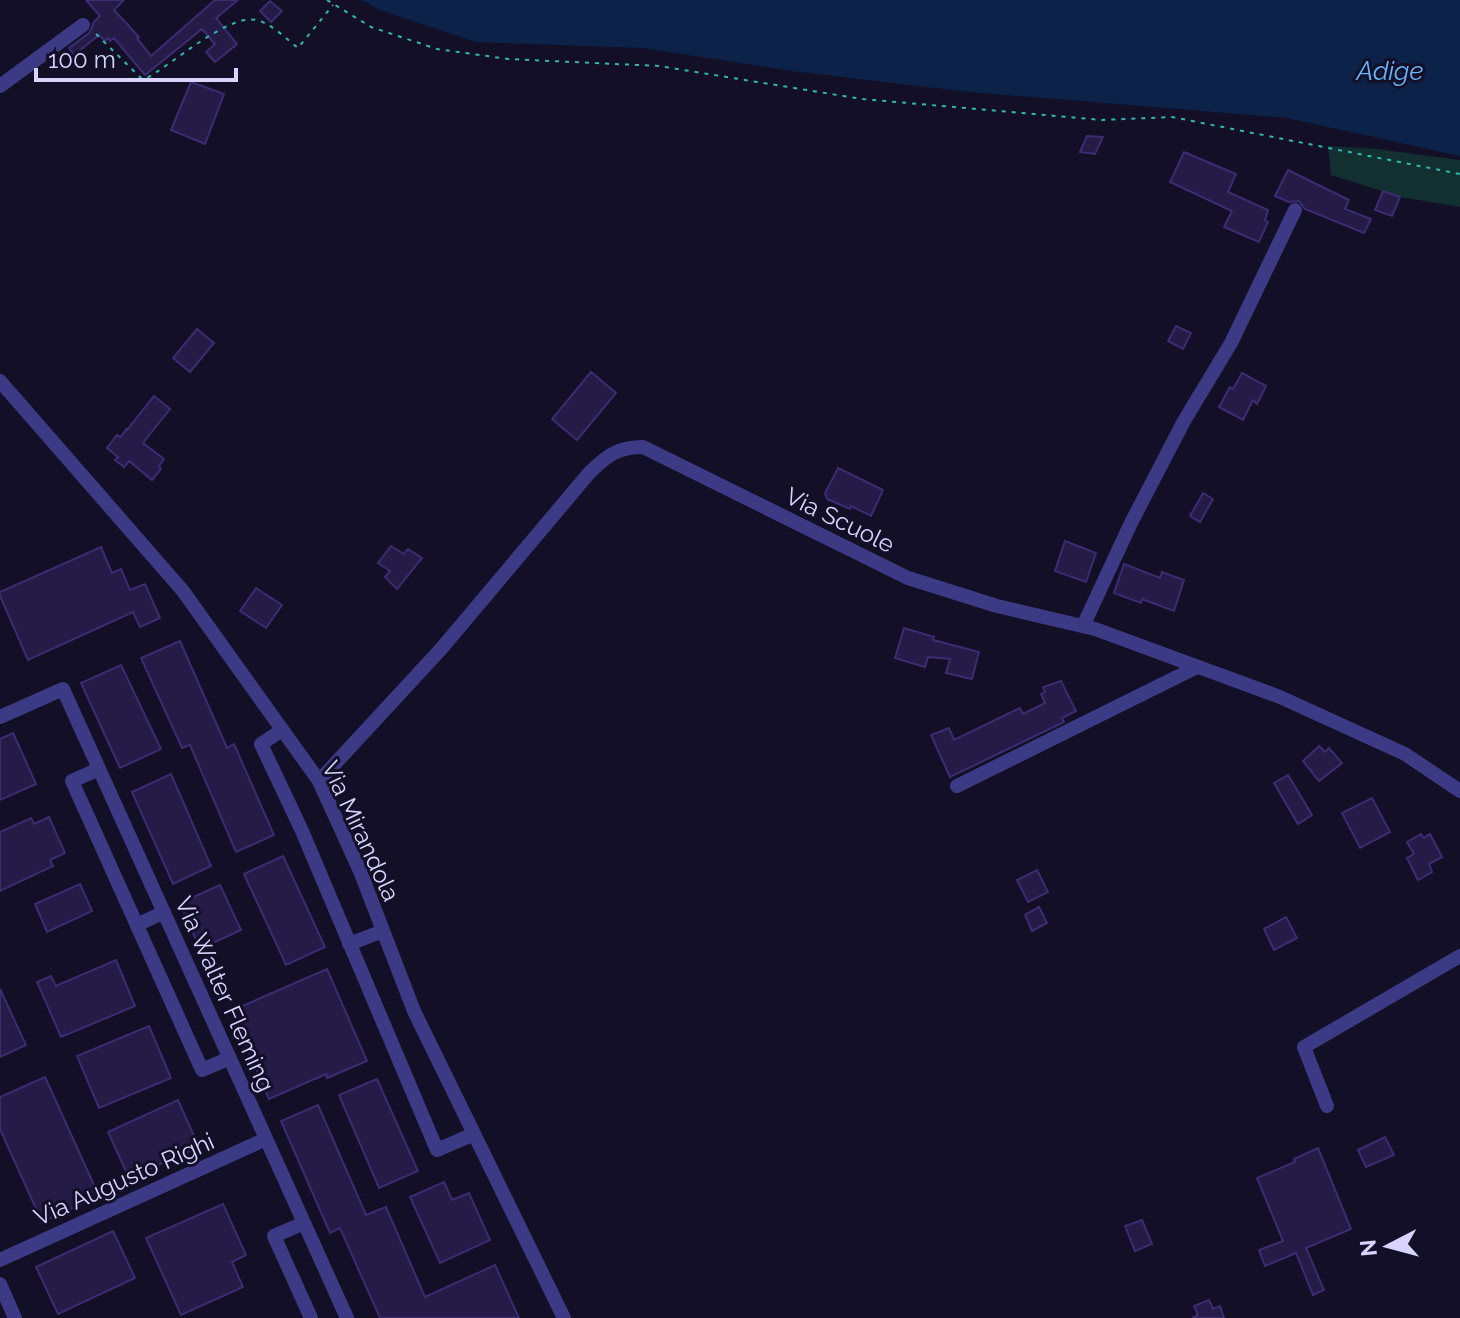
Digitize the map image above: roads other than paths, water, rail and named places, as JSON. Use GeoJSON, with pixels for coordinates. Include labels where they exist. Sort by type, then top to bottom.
{"type":"FeatureCollection","features":[{"type":"Feature","properties":{"kind":"street"},"geometry":{"type":"LineString","coordinates":[[0,86],[83,25]]}},
{"type":"Feature","properties":{"kind":"street"},"geometry":{"type":"LineString","coordinates":[[1083,626],[1131,523],[1184,421],[1231,343],[1295,210]]}},
{"type":"Feature","properties":{"kind":"street","name":"Via Mirandola"},"geometry":{"type":"LineString","coordinates":[[0,381],[183,591],[319,781],[360,871],[414,1011],[564,1318]]}},
{"type":"Feature","properties":{"kind":"street","name":"Via Scuole"},"geometry":{"type":"LineString","coordinates":[[319,781],[441,649],[590,472],[607,456],[627,447],[643,447],[908,578],[997,606],[1083,626],[1280,697],[1405,754],[1460,791]]}},
{"type":"Feature","properties":{"kind":"street"},"geometry":{"type":"LineString","coordinates":[[957,786],[1197,667]]}},
{"type":"Feature","properties":{"kind":"street","name":"Via Walter Fleming"},"geometry":{"type":"LineString","coordinates":[[0,717],[63,689],[347,1318]]}},
{"type":"Feature","properties":{"kind":"street"},"geometry":{"type":"LineString","coordinates":[[282,730],[261,744],[302,831],[437,1150],[474,1134]]}},
{"type":"Feature","properties":{"kind":"street"},"geometry":{"type":"LineString","coordinates":[[99,769],[72,781],[202,1070],[230,1058]]}},
{"type":"Feature","properties":{"kind":"street"},"geometry":{"type":"LineString","coordinates":[[137,925],[164,912]]}},
{"type":"Feature","properties":{"kind":"street"},"geometry":{"type":"LineString","coordinates":[[349,944],[383,931]]}},
{"type":"Feature","properties":{"kind":"street"},"geometry":{"type":"LineString","coordinates":[[1327,1106],[1304,1047],[1460,956]]}},
{"type":"Feature","properties":{"kind":"street","name":"Via Augusto Righi"},"geometry":{"type":"LineString","coordinates":[[0,1260],[266,1139]]}},
{"type":"Feature","properties":{"kind":"street"},"geometry":{"type":"LineString","coordinates":[[304,1223],[274,1236],[311,1318]]}},
{"type":"Feature","properties":{"kind":"street"},"geometry":{"type":"LineString","coordinates":[[0,1284],[15,1318]]}},
{"type":"Feature","properties":{"kind":"water","name":"Adige"},"geometry":{"type":"Polygon","coordinates":[[[362,0],[1460,0],[1460,156],[1287,118],[969,92],[791,71],[643,48],[476,42],[380,10],[362,0]]]}}]}
